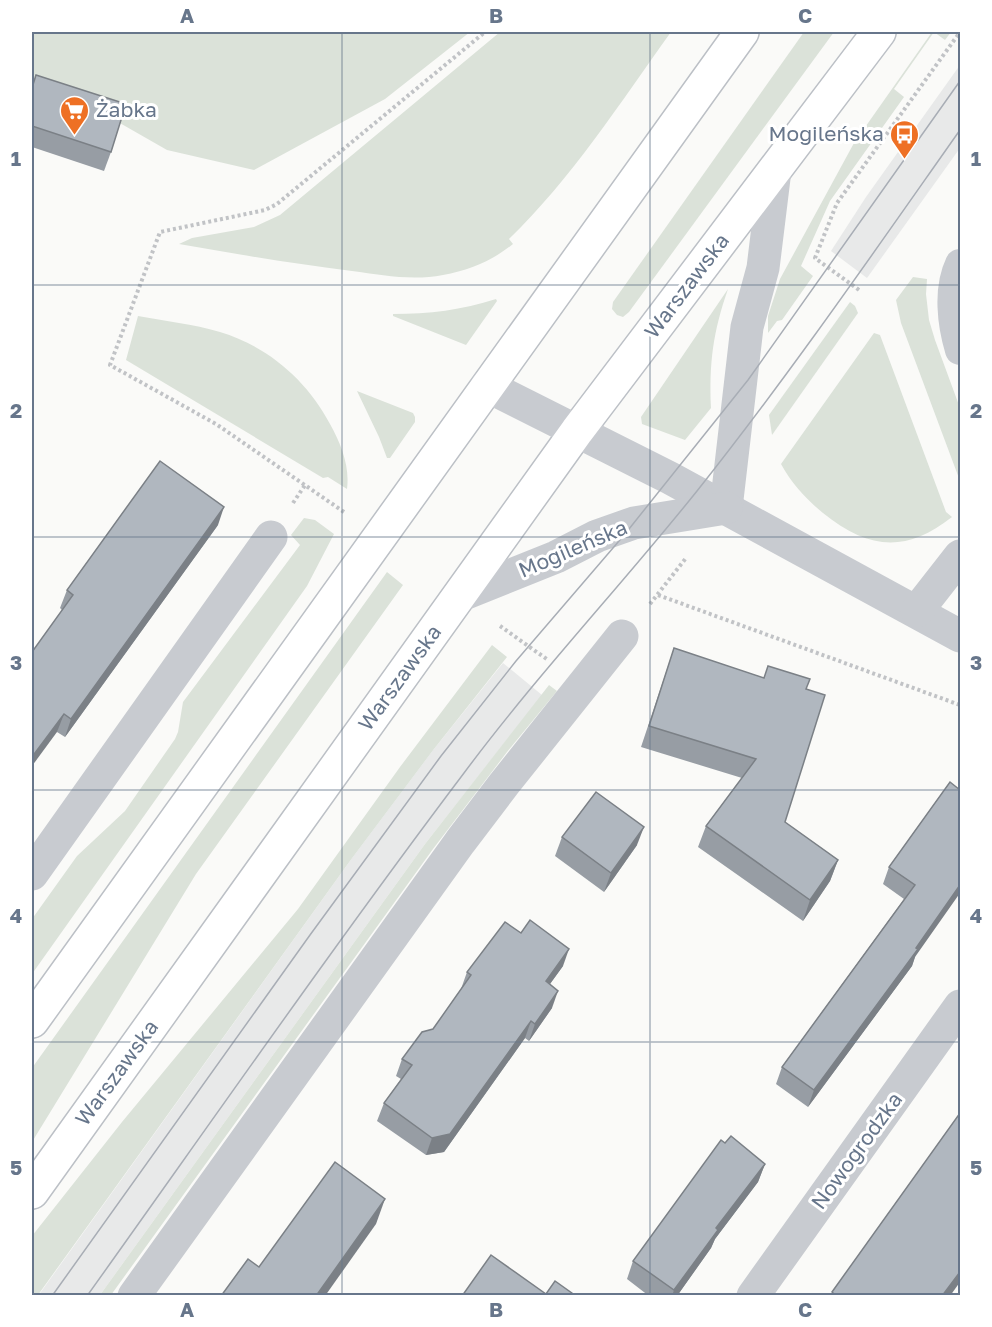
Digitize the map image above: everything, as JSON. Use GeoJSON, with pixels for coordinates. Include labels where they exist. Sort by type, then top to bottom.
{"type":"FeatureCollection","features":[{"type":"Feature","properties":{"kind":"main road"},"geometry":{"type":"LineString","coordinates":[[32,1021],[742,32]]}},
{"type":"Feature","properties":{"kind":"main road","name":"Warszawska"},"geometry":{"type":"LineString","coordinates":[[32,1192],[577,431],[879,32]]}},
{"type":"Feature","properties":{"kind":"street","name":"Warszawska"},"geometry":{"type":"LineString","coordinates":[[726,508],[747,327],[763,268],[775,170]]}},
{"type":"Feature","properties":{"kind":"street"},"geometry":{"type":"LineString","coordinates":[[487,386],[726,508],[960,636]]}},
{"type":"Feature","properties":{"kind":"street","name":"Mogileńska"},"geometry":{"type":"LineString","coordinates":[[459,596],[556,557],[597,536],[615,530],[634,524],[726,508]]}},
{"type":"Feature","properties":{"kind":"street"},"geometry":{"type":"LineString","coordinates":[[32,874],[271,537]]}},
{"type":"Feature","properties":{"kind":"street"},"geometry":{"type":"LineString","coordinates":[[917,611],[960,556]]}},
{"type":"Feature","properties":{"kind":"street"},"geometry":{"type":"LineString","coordinates":[[134,1296],[460,842],[622,636]]}},
{"type":"Feature","properties":{"kind":"street","name":"Nowogrodzka"},"geometry":{"type":"LineString","coordinates":[[753,1296],[960,1006]]}},
{"type":"Feature","properties":{"kind":"lane"},"geometry":{"type":"LineString","coordinates":[[960,264],[952,308],[960,350]]}},
{"type":"Feature","properties":{"kind":"path"},"geometry":{"type":"LineString","coordinates":[[379,537],[216,424],[110,366],[160,232],[265,210],[277,204],[485,32]]}},
{"type":"Feature","properties":{"kind":"path"},"geometry":{"type":"LineString","coordinates":[[859,290],[815,258],[837,203],[960,32]]}},
{"type":"Feature","properties":{"kind":"path"},"geometry":{"type":"LineString","coordinates":[[691,553],[658,595],[960,705]]}},
{"type":"Feature","properties":{"kind":"path"},"geometry":{"type":"LineString","coordinates":[[459,596],[583,684]]}},
{"type":"Feature","properties":{"kind":"shaded area"},"geometry":{"type":"Polygon","coordinates":[[[32,32],[470,32],[385,99],[254,170],[167,150],[97,110],[32,87],[32,32]]]}},
{"type":"Feature","properties":{"kind":"shaded area"},"geometry":{"type":"Polygon","coordinates":[[[500,32],[671,32],[594,139],[554,191],[509,239],[513,244],[505,250],[489,260],[462,270],[431,277],[408,277],[309,265],[179,244],[192,238],[254,227],[280,215],[500,32]]]}},
{"type":"Feature","properties":{"kind":"shaded area"},"geometry":{"type":"Polygon","coordinates":[[[804,32],[834,32],[629,312],[623,317],[617,315],[612,309],[613,302],[804,32]]]}},
{"type":"Feature","properties":{"kind":"shaded area"},"geometry":{"type":"Polygon","coordinates":[[[934,32],[894,89],[904,97],[830,201],[801,266],[813,276],[782,320],[777,321],[768,333],[768,316],[780,279],[854,143],[934,32]]]}},
{"type":"Feature","properties":{"kind":"shaded area"},"geometry":{"type":"Polygon","coordinates":[[[934,32],[951,32],[945,40],[934,32]]]}},
{"type":"Feature","properties":{"kind":"shaded area"},"geometry":{"type":"Polygon","coordinates":[[[960,65],[960,148],[867,278],[831,251],[866,197],[960,65]]]}},
{"type":"Feature","properties":{"kind":"shaded area"},"geometry":{"type":"Polygon","coordinates":[[[913,277],[927,279],[929,320],[960,408],[960,481],[901,323],[896,300],[913,277]]]}},
{"type":"Feature","properties":{"kind":"shaded area"},"geometry":{"type":"Polygon","coordinates":[[[728,289],[713,348],[711,408],[685,440],[642,424],[641,417],[728,289]]]}},
{"type":"Feature","properties":{"kind":"shaded area"},"geometry":{"type":"Polygon","coordinates":[[[496,299],[497,301],[466,345],[393,316],[393,314],[458,309],[496,299]]]}},
{"type":"Feature","properties":{"kind":"shaded area"},"geometry":{"type":"Polygon","coordinates":[[[850,302],[858,313],[772,435],[769,415],[850,302]]]}},
{"type":"Feature","properties":{"kind":"shaded area"},"geometry":{"type":"Polygon","coordinates":[[[138,316],[220,332],[254,346],[284,367],[310,393],[334,432],[346,464],[347,489],[328,477],[323,478],[126,360],[138,316]]]}},
{"type":"Feature","properties":{"kind":"shaded area"},"geometry":{"type":"Polygon","coordinates":[[[874,333],[880,335],[946,512],[952,517],[935,529],[902,541],[871,540],[840,525],[805,497],[781,464],[874,333]]]}},
{"type":"Feature","properties":{"kind":"shaded area"},"geometry":{"type":"Polygon","coordinates":[[[357,391],[413,413],[415,417],[415,422],[390,458],[387,458],[357,391]]]}},
{"type":"Feature","properties":{"kind":"shaded area"},"geometry":{"type":"Polygon","coordinates":[[[304,518],[315,520],[334,534],[307,586],[32,974],[32,919],[77,856],[125,811],[175,739],[183,702],[300,545],[291,535],[304,518]]]}},
{"type":"Feature","properties":{"kind":"shaded area"},"geometry":{"type":"Polygon","coordinates":[[[387,572],[403,585],[196,874],[32,1142],[32,1068],[387,572]]]}},
{"type":"Feature","properties":{"kind":"shaded area"},"geometry":{"type":"Polygon","coordinates":[[[492,645],[507,657],[350,861],[38,1295],[32,1295],[32,1236],[122,1122],[298,909],[400,767],[492,645]]]}},
{"type":"Feature","properties":{"kind":"shaded area"},"geometry":{"type":"Polygon","coordinates":[[[503,663],[542,695],[425,844],[100,1295],[38,1296],[350,861],[434,749],[503,663]]]}},
{"type":"Feature","properties":{"kind":"shaded area"},"geometry":{"type":"Polygon","coordinates":[[[549,685],[557,691],[433,849],[111,1295],[100,1295],[425,844],[549,685]]]}},
{"type":"Feature","properties":{"kind":"building"},"geometry":{"type":"Polygon","coordinates":[[[36,75],[126,104],[111,152],[32,126],[32,88],[36,75]]]}},
{"type":"Feature","properties":{"kind":"building"},"geometry":{"type":"Polygon","coordinates":[[[160,461],[224,507],[71,719],[64,714],[32,757],[32,652],[73,595],[67,590],[160,461]]]}},
{"type":"Feature","properties":{"kind":"building"},"geometry":{"type":"Polygon","coordinates":[[[674,648],[764,678],[768,666],[810,679],[806,689],[825,695],[785,822],[838,860],[810,900],[706,826],[756,759],[649,726],[674,648]]]}},
{"type":"Feature","properties":{"kind":"building"},"geometry":{"type":"Polygon","coordinates":[[[950,782],[960,790],[960,885],[916,948],[918,949],[814,1090],[782,1067],[915,885],[889,867],[950,782]]]}},
{"type":"Feature","properties":{"kind":"building"},"geometry":{"type":"Polygon","coordinates":[[[596,792],[644,827],[611,873],[562,837],[596,792]]]}},
{"type":"Feature","properties":{"kind":"building"},"geometry":{"type":"Polygon","coordinates":[[[530,920],[569,949],[546,981],[558,991],[535,1024],[531,1021],[450,1134],[432,1138],[384,1103],[412,1065],[402,1059],[422,1032],[433,1029],[471,975],[467,972],[505,922],[521,933],[530,920]]]}},
{"type":"Feature","properties":{"kind":"building"},"geometry":{"type":"Polygon","coordinates":[[[960,1113],[960,1272],[942,1296],[836,1296],[832,1292],[960,1113]]]}},
{"type":"Feature","properties":{"kind":"building"},"geometry":{"type":"Polygon","coordinates":[[[731,1136],[765,1164],[716,1228],[718,1230],[674,1290],[633,1261],[721,1140],[725,1143],[731,1136]]]}},
{"type":"Feature","properties":{"kind":"building"},"geometry":{"type":"Polygon","coordinates":[[[335,1162],[385,1199],[316,1296],[221,1296],[248,1259],[259,1267],[335,1162]]]}},
{"type":"Feature","properties":{"kind":"building"},"geometry":{"type":"Polygon","coordinates":[[[491,1255],[546,1294],[555,1281],[576,1296],[462,1296],[491,1255]]]}},
{"type":"Feature","properties":{"kind":"tram line"},"geometry":{"type":"LineString","coordinates":[[52,1296],[441,756],[516,661],[625,534],[748,380],[960,81]]}},
{"type":"Feature","properties":{"kind":"tram line"},"geometry":{"type":"LineString","coordinates":[[87,1296],[416,837],[521,701],[697,491],[731,447],[831,312],[960,130]]}},
{"type":"Feature","properties":{"kind":"place","name":"Żabka"},"geometry":{"type":"Point","coordinates":[75,136]}},
{"type":"Feature","properties":{"kind":"place","name":"Mogileńska"},"geometry":{"type":"Point","coordinates":[905,160]}}]}
